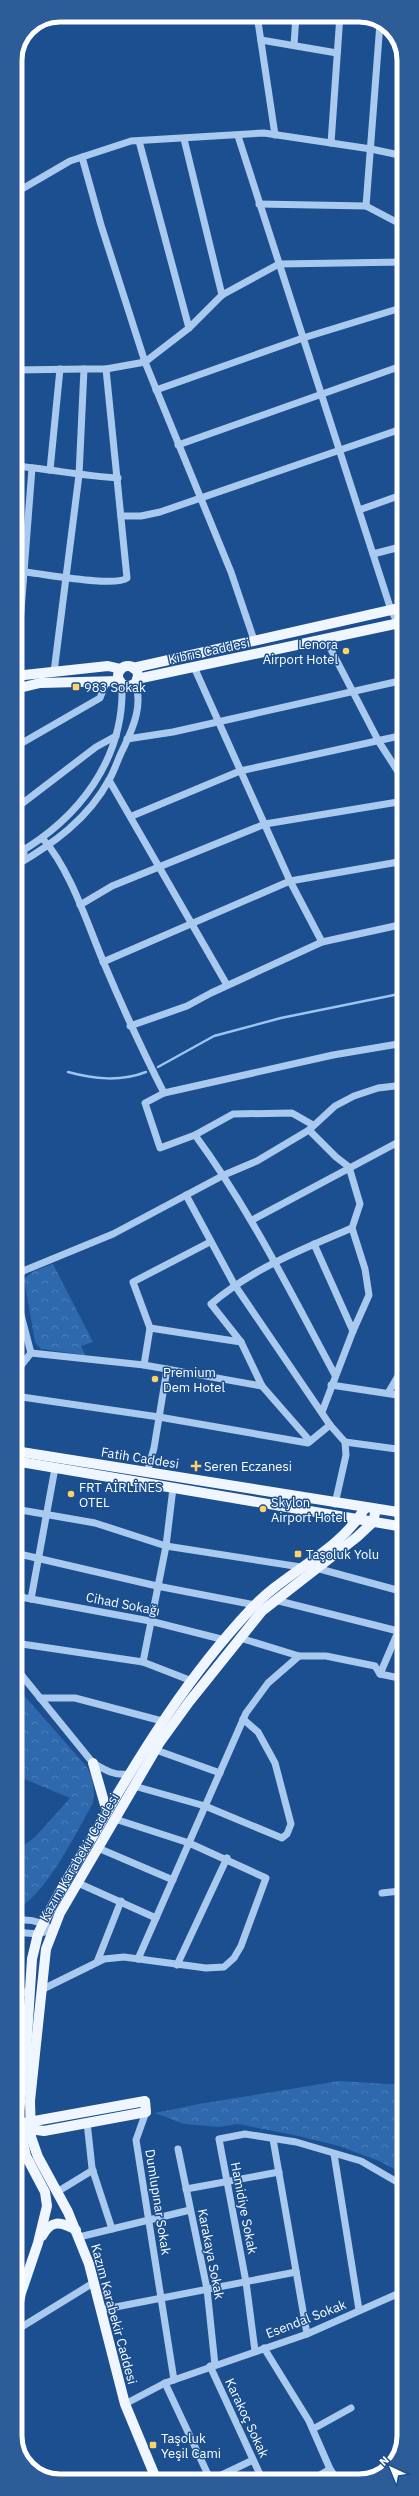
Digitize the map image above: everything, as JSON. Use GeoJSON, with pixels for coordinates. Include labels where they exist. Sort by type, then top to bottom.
{"type":"FeatureCollection","features":[{"type":"Feature","properties":{"kind":"main road"},"geometry":{"type":"LineString","coordinates":[[22,675],[108,666],[121,669],[129,666],[133,668],[397,609]]}},
{"type":"Feature","properties":{"kind":"main road","name":"Kıbrıs Caddesi"},"geometry":{"type":"LineString","coordinates":[[136,681],[194,667],[397,624]]}},
{"type":"Feature","properties":{"kind":"main road"},"geometry":{"type":"LineString","coordinates":[[121,669],[118,676],[121,682],[127,686],[136,681],[137,672],[133,668]]}},
{"type":"Feature","properties":{"kind":"main road"},"geometry":{"type":"LineString","coordinates":[[22,687],[40,683],[121,682]]}},
{"type":"Feature","properties":{"kind":"main road","name":"Fatih Caddesi"},"geometry":{"type":"LineString","coordinates":[[22,1452],[335,1504],[397,1512]]}},
{"type":"Feature","properties":{"kind":"main road","name":"Fatih Caddesi"},"geometry":{"type":"LineString","coordinates":[[22,1462],[397,1527]]}},
{"type":"Feature","properties":{"kind":"main road","name":"Kazım Karabekir Caddesi"},"geometry":{"type":"LineString","coordinates":[[22,2073],[26,2052],[32,1959],[38,1934],[129,1774],[162,1721],[192,1681],[255,1605],[347,1532],[358,1520],[365,1508]]}},
{"type":"Feature","properties":{"kind":"main road"},"geometry":{"type":"LineString","coordinates":[[372,1522],[376,1509]]}},
{"type":"Feature","properties":{"kind":"main road","name":"Kazım Karabekir Caddesi"},"geometry":{"type":"LineString","coordinates":[[154,2474],[125,2404],[93,2283],[90,2264],[57,2192],[38,2157],[30,2126],[41,1990],[46,1949],[52,1930],[115,1818],[156,1750],[189,1702],[240,1638],[275,1600],[372,1522]]}},
{"type":"Feature","properties":{"kind":"main road"},"geometry":{"type":"LineString","coordinates":[[93,1763],[107,1812]]}},
{"type":"Feature","properties":{"kind":"main road"},"geometry":{"type":"LineString","coordinates":[[30,2126],[145,2107]]}},
{"type":"Feature","properties":{"kind":"main road"},"geometry":{"type":"LineString","coordinates":[[22,2125],[44,2131],[145,2107]]}},
{"type":"Feature","properties":{"kind":"main road","name":"Kazım Karabekir Caddesi"},"geometry":{"type":"LineString","coordinates":[[22,2151],[45,2192],[47,2206],[38,2243]]}},
{"type":"Feature","properties":{"kind":"main road"},"geometry":{"type":"LineString","coordinates":[[22,2287],[38,2243],[46,2229],[56,2222],[63,2223],[77,2234]]}},
{"type":"Feature","properties":{"kind":"main road"},"geometry":{"type":"LineString","coordinates":[[148,2463],[149,2474]]}},
{"type":"Feature","properties":{"kind":"street"},"geometry":{"type":"LineString","coordinates":[[258,22],[275,135]]}},
{"type":"Feature","properties":{"kind":"street"},"geometry":{"type":"LineString","coordinates":[[294,45],[296,22]]}},
{"type":"Feature","properties":{"kind":"street"},"geometry":{"type":"LineString","coordinates":[[331,143],[339,22]]}},
{"type":"Feature","properties":{"kind":"street"},"geometry":{"type":"LineString","coordinates":[[366,206],[380,28]]}},
{"type":"Feature","properties":{"kind":"street"},"geometry":{"type":"LineString","coordinates":[[261,40],[337,52]]}},
{"type":"Feature","properties":{"kind":"street"},"geometry":{"type":"LineString","coordinates":[[22,188],[70,161],[131,141],[139,140],[238,136],[264,133],[371,149],[397,155]]}},
{"type":"Feature","properties":{"kind":"street"},"geometry":{"type":"LineString","coordinates":[[238,136],[321,394],[341,451],[391,610],[397,618]]}},
{"type":"Feature","properties":{"kind":"street"},"geometry":{"type":"LineString","coordinates":[[184,139],[222,295]]}},
{"type":"Feature","properties":{"kind":"street"},"geometry":{"type":"LineString","coordinates":[[139,140],[189,328]]}},
{"type":"Feature","properties":{"kind":"street"},"geometry":{"type":"LineString","coordinates":[[82,157],[101,225],[145,362],[231,572],[254,640]]}},
{"type":"Feature","properties":{"kind":"street"},"geometry":{"type":"LineString","coordinates":[[259,204],[366,206],[397,222]]}},
{"type":"Feature","properties":{"kind":"street"},"geometry":{"type":"LineString","coordinates":[[22,370],[106,369],[145,362],[189,328],[222,295],[279,264],[397,262]]}},
{"type":"Feature","properties":{"kind":"street"},"geometry":{"type":"LineString","coordinates":[[156,390],[303,338],[397,309]]}},
{"type":"Feature","properties":{"kind":"street"},"geometry":{"type":"LineString","coordinates":[[178,444],[397,367]]}},
{"type":"Feature","properties":{"kind":"street"},"geometry":{"type":"LineString","coordinates":[[50,470],[60,369]]}},
{"type":"Feature","properties":{"kind":"street"},"geometry":{"type":"LineString","coordinates":[[54,672],[79,475],[84,369]]}},
{"type":"Feature","properties":{"kind":"street"},"geometry":{"type":"LineString","coordinates":[[22,572],[65,578],[116,582],[127,578],[106,369]]}},
{"type":"Feature","properties":{"kind":"street"},"geometry":{"type":"LineString","coordinates":[[121,516],[141,516],[160,512],[397,431]]}},
{"type":"Feature","properties":{"kind":"street"},"geometry":{"type":"LineString","coordinates":[[22,467],[79,475],[118,478]]}},
{"type":"Feature","properties":{"kind":"street"},"geometry":{"type":"LineString","coordinates":[[22,614],[32,468]]}},
{"type":"Feature","properties":{"kind":"street"},"geometry":{"type":"LineString","coordinates":[[359,510],[397,496]]}},
{"type":"Feature","properties":{"kind":"street"},"geometry":{"type":"LineString","coordinates":[[373,554],[397,548]]}},
{"type":"Feature","properties":{"kind":"street"},"geometry":{"type":"LineString","coordinates":[[326,640],[379,742],[397,770]]}},
{"type":"Feature","properties":{"kind":"street"},"geometry":{"type":"LineString","coordinates":[[194,667],[240,772],[290,880],[322,942]]}},
{"type":"Feature","properties":{"kind":"street"},"geometry":{"type":"LineString","coordinates":[[22,862],[49,846],[95,802],[109,780],[128,739],[140,702],[136,681]]}},
{"type":"Feature","properties":{"kind":"street"},"geometry":{"type":"LineString","coordinates":[[26,860],[23,850],[43,839],[87,796],[100,775],[116,736],[123,708],[121,682]]}},
{"type":"Feature","properties":{"kind":"street"},"geometry":{"type":"LineString","coordinates":[[128,739],[173,732],[397,682]]}},
{"type":"Feature","properties":{"kind":"street"},"geometry":{"type":"LineString","coordinates":[[22,743],[100,698],[106,683]]}},
{"type":"Feature","properties":{"kind":"street"},"geometry":{"type":"LineString","coordinates":[[22,804],[96,747],[116,736]]}},
{"type":"Feature","properties":{"kind":"street"},"geometry":{"type":"LineString","coordinates":[[132,816],[240,772],[397,737]]}},
{"type":"Feature","properties":{"kind":"street"},"geometry":{"type":"LineString","coordinates":[[109,780],[132,816],[227,985]]}},
{"type":"Feature","properties":{"kind":"street"},"geometry":{"type":"LineString","coordinates":[[80,905],[112,886],[265,824],[397,802]]}},
{"type":"Feature","properties":{"kind":"street"},"geometry":{"type":"LineString","coordinates":[[43,839],[49,846],[80,905],[130,1026],[164,1094]]}},
{"type":"Feature","properties":{"kind":"street"},"geometry":{"type":"LineString","coordinates":[[103,962],[290,880],[397,862]]}},
{"type":"Feature","properties":{"kind":"street"},"geometry":{"type":"LineString","coordinates":[[130,1026],[187,1006],[227,985],[322,942],[397,926]]}},
{"type":"Feature","properties":{"kind":"street"},"geometry":{"type":"LineString","coordinates":[[322,1412],[353,1331],[370,1295],[365,1268],[352,1228],[360,1204],[349,1167],[336,1157],[311,1127],[292,1112],[233,1114],[196,1135],[160,1148],[145,1103],[164,1094],[333,1055],[397,1044]]}},
{"type":"Feature","properties":{"kind":"street"},"geometry":{"type":"LineString","coordinates":[[22,1272],[113,1234],[224,1175],[257,1161],[311,1127],[335,1106],[354,1096],[378,1088],[397,1086]]}},
{"type":"Feature","properties":{"kind":"street"},"geometry":{"type":"LineString","coordinates":[[196,1135],[224,1175],[252,1220],[335,1375]]}},
{"type":"Feature","properties":{"kind":"street"},"geometry":{"type":"LineString","coordinates":[[252,1220],[397,1143]]}},
{"type":"Feature","properties":{"kind":"street"},"geometry":{"type":"LineString","coordinates":[[186,1195],[234,1284],[330,1425],[345,1442],[346,1455],[335,1504]]}},
{"type":"Feature","properties":{"kind":"street"},"geometry":{"type":"LineString","coordinates":[[310,1441],[262,1386],[240,1342],[211,1304],[234,1284],[275,1262],[352,1228]]}},
{"type":"Feature","properties":{"kind":"street"},"geometry":{"type":"LineString","coordinates":[[144,1365],[150,1328],[133,1282],[210,1242]]}},
{"type":"Feature","properties":{"kind":"street"},"geometry":{"type":"LineString","coordinates":[[314,1244],[353,1331]]}},
{"type":"Feature","properties":{"kind":"street"},"geometry":{"type":"LineString","coordinates":[[22,1319],[31,1353]]}},
{"type":"Feature","properties":{"kind":"street"},"geometry":{"type":"LineString","coordinates":[[150,1328],[240,1342]]}},
{"type":"Feature","properties":{"kind":"street"},"geometry":{"type":"LineString","coordinates":[[31,1353],[144,1365],[262,1386]]}},
{"type":"Feature","properties":{"kind":"street"},"geometry":{"type":"LineString","coordinates":[[22,1364],[31,1353]]}},
{"type":"Feature","properties":{"kind":"street"},"geometry":{"type":"LineString","coordinates":[[148,1473],[167,1369]]}},
{"type":"Feature","properties":{"kind":"street"},"geometry":{"type":"LineString","coordinates":[[388,1393],[397,1378]]}},
{"type":"Feature","properties":{"kind":"street"},"geometry":{"type":"LineString","coordinates":[[332,1385],[397,1395]]}},
{"type":"Feature","properties":{"kind":"street"},"geometry":{"type":"LineString","coordinates":[[22,1397],[159,1417],[308,1443],[330,1425]]}},
{"type":"Feature","properties":{"kind":"street"},"geometry":{"type":"LineString","coordinates":[[345,1442],[397,1449]]}},
{"type":"Feature","properties":{"kind":"street"},"geometry":{"type":"LineString","coordinates":[[31,1599],[55,1468]]}},
{"type":"Feature","properties":{"kind":"street"},"geometry":{"type":"LineString","coordinates":[[143,1662],[166,1546],[173,1488]]}},
{"type":"Feature","properties":{"kind":"street"},"geometry":{"type":"LineString","coordinates":[[22,1511],[95,1523],[166,1546],[301,1567]]}},
{"type":"Feature","properties":{"kind":"street"},"geometry":{"type":"LineString","coordinates":[[22,1554],[157,1586],[255,1605]]}},
{"type":"Feature","properties":{"kind":"street"},"geometry":{"type":"LineString","coordinates":[[316,1568],[397,1590]]}},
{"type":"Feature","properties":{"kind":"street","name":"Cihad Sokağı"},"geometry":{"type":"LineString","coordinates":[[22,1597],[150,1621],[225,1640]]}},
{"type":"Feature","properties":{"kind":"street"},"geometry":{"type":"LineString","coordinates":[[275,1600],[397,1631]]}},
{"type":"Feature","properties":{"kind":"street"},"geometry":{"type":"LineString","coordinates":[[380,1674],[397,1633]]}},
{"type":"Feature","properties":{"kind":"street"},"geometry":{"type":"LineString","coordinates":[[240,1638],[299,1656],[326,1656],[375,1666],[380,1674],[397,1678]]}},
{"type":"Feature","properties":{"kind":"street"},"geometry":{"type":"LineString","coordinates":[[22,1644],[143,1662],[192,1681]]}},
{"type":"Feature","properties":{"kind":"street"},"geometry":{"type":"LineString","coordinates":[[138,1959],[244,1719],[268,1683],[299,1656]]}},
{"type":"Feature","properties":{"kind":"street"},"geometry":{"type":"LineString","coordinates":[[22,1676],[93,1763],[110,1773],[120,1775],[129,1774]]}},
{"type":"Feature","properties":{"kind":"street"},"geometry":{"type":"LineString","coordinates":[[40,1698],[75,1698],[162,1721]]}},
{"type":"Feature","properties":{"kind":"street"},"geometry":{"type":"LineString","coordinates":[[134,1786],[205,1806],[282,1838],[287,1834],[291,1824],[275,1763],[258,1732],[244,1719]]}},
{"type":"Feature","properties":{"kind":"street"},"geometry":{"type":"LineString","coordinates":[[156,1750],[220,1773]]}},
{"type":"Feature","properties":{"kind":"street"},"geometry":{"type":"LineString","coordinates":[[41,1990],[97,1962],[124,1957],[206,1968],[224,1966],[234,1958],[242,1946],[266,1878],[227,1858],[189,1843],[115,1818]]}},
{"type":"Feature","properties":{"kind":"street"},"geometry":{"type":"LineString","coordinates":[[98,1848],[173,1880]]}},
{"type":"Feature","properties":{"kind":"street"},"geometry":{"type":"LineString","coordinates":[[176,1965],[227,1858]]}},
{"type":"Feature","properties":{"kind":"street"},"geometry":{"type":"LineString","coordinates":[[78,1883],[156,1918]]}},
{"type":"Feature","properties":{"kind":"street"},"geometry":{"type":"LineString","coordinates":[[382,1893],[397,1891]]}},
{"type":"Feature","properties":{"kind":"street"},"geometry":{"type":"LineString","coordinates":[[97,1962],[121,1901]]}},
{"type":"Feature","properties":{"kind":"street"},"geometry":{"type":"LineString","coordinates":[[22,1919],[43,1923],[52,1930]]}},
{"type":"Feature","properties":{"kind":"street"},"geometry":{"type":"LineString","coordinates":[[22,1933],[38,1934],[52,1930]]}},
{"type":"Feature","properties":{"kind":"street"},"geometry":{"type":"LineString","coordinates":[[22,1993],[30,1990]]}},
{"type":"Feature","properties":{"kind":"street"},"geometry":{"type":"LineString","coordinates":[[22,2054],[26,2052]]}},
{"type":"Feature","properties":{"kind":"street","name":"Dumlupınar Sokak"},"geometry":{"type":"LineString","coordinates":[[145,2107],[136,2140],[150,2220],[160,2297],[174,2380]]}},
{"type":"Feature","properties":{"kind":"street"},"geometry":{"type":"LineString","coordinates":[[87,2122],[93,2170],[112,2229]]}},
{"type":"Feature","properties":{"kind":"street","name":"Hamidiye Sokak"},"geometry":{"type":"LineString","coordinates":[[255,2351],[246,2282],[219,2140],[245,2134],[273,2139]]}},
{"type":"Feature","properties":{"kind":"street"},"geometry":{"type":"LineString","coordinates":[[307,2334],[273,2139],[296,2142],[361,2161],[397,2182]]}},
{"type":"Feature","properties":{"kind":"street","name":"Karakaya Sokak"},"geometry":{"type":"LineString","coordinates":[[178,2149],[207,2289],[212,2365]]}},
{"type":"Feature","properties":{"kind":"street"},"geometry":{"type":"LineString","coordinates":[[334,2154],[359,2310]]}},
{"type":"Feature","properties":{"kind":"street"},"geometry":{"type":"LineString","coordinates":[[57,2192],[93,2170]]}},
{"type":"Feature","properties":{"kind":"street"},"geometry":{"type":"LineString","coordinates":[[186,2189],[228,2183],[279,2172]]}},
{"type":"Feature","properties":{"kind":"street"},"geometry":{"type":"LineString","coordinates":[[77,2234],[112,2229],[190,2210]]}},
{"type":"Feature","properties":{"kind":"street"},"geometry":{"type":"LineString","coordinates":[[100,2310],[160,2297],[296,2272]]}},
{"type":"Feature","properties":{"kind":"street"},"geometry":{"type":"LineString","coordinates":[[22,2327],[93,2283]]}},
{"type":"Feature","properties":{"kind":"street","name":"Esendal Sokak"},"geometry":{"type":"LineString","coordinates":[[125,2404],[165,2383],[212,2365],[307,2334],[397,2294]]}},
{"type":"Feature","properties":{"kind":"street"},"geometry":{"type":"LineString","coordinates":[[264,2348],[313,2429],[333,2474]]}},
{"type":"Feature","properties":{"kind":"street","name":"Karakoç Sokak"},"geometry":{"type":"LineString","coordinates":[[212,2365],[259,2474]]}},
{"type":"Feature","properties":{"kind":"street"},"geometry":{"type":"LineString","coordinates":[[165,2383],[207,2474]]}},
{"type":"Feature","properties":{"kind":"street"},"geometry":{"type":"LineString","coordinates":[[313,2429],[351,2408]]}},
{"type":"Feature","properties":{"kind":"street"},"geometry":{"type":"LineString","coordinates":[[223,2474],[254,2460]]}},
{"type":"Feature","properties":{"kind":"street"},"geometry":{"type":"LineString","coordinates":[[322,2474],[330,2469]]}},
{"type":"Feature","properties":{"kind":"green space"},"geometry":{"type":"Polygon","coordinates":[[[53,1264],[93,1342],[81,1346],[85,1355],[41,1349],[35,1342],[24,1279],[34,1271],[53,1264]]]}},
{"type":"Feature","properties":{"kind":"green space"},"geometry":{"type":"Polygon","coordinates":[[[22,1693],[86,1766],[92,1779],[94,1793],[93,1803],[59,1862],[37,1892],[22,1905],[22,1847],[36,1836],[70,1798],[22,1778],[22,1693]]]}},
{"type":"Feature","properties":{"kind":"green space"},"geometry":{"type":"Polygon","coordinates":[[[339,2081],[397,2085],[397,2170],[379,2161],[339,2146],[294,2135],[238,2124],[219,2127],[184,2124],[155,2113],[199,2104],[339,2081]]]}},
{"type":"Feature","properties":{"kind":"waterway"},"geometry":{"type":"LineString","coordinates":[[158,1067],[214,1036],[281,1018],[397,994]]}},
{"type":"Feature","properties":{"kind":"waterway"},"geometry":{"type":"LineString","coordinates":[[68,1072],[97,1078],[126,1077],[146,1072]]}},
{"type":"Feature","properties":{"kind":"place","name":"Lenora Airport Hotel"},"geometry":{"type":"Point","coordinates":[346,651]}},
{"type":"Feature","properties":{"kind":"place","name":"983 Sokak"},"geometry":{"type":"Point","coordinates":[76,687]}},
{"type":"Feature","properties":{"kind":"place","name":"Premium Dem Hotel"},"geometry":{"type":"Point","coordinates":[155,1379]}},
{"type":"Feature","properties":{"kind":"place","name":"Seren Eczanesi"},"geometry":{"type":"Point","coordinates":[196,1466]}},
{"type":"Feature","properties":{"kind":"place","name":"FRT AİRLİNES OTEL"},"geometry":{"type":"Point","coordinates":[71,1494]}},
{"type":"Feature","properties":{"kind":"place","name":"Skylon Airport Hotel"},"geometry":{"type":"Point","coordinates":[263,1509]}},
{"type":"Feature","properties":{"kind":"place","name":"Taşoluk Yolu"},"geometry":{"type":"Point","coordinates":[298,1554]}},
{"type":"Feature","properties":{"kind":"place","name":"Taşoluk Yeşil Cami"},"geometry":{"type":"Point","coordinates":[153,2445]}}]}
